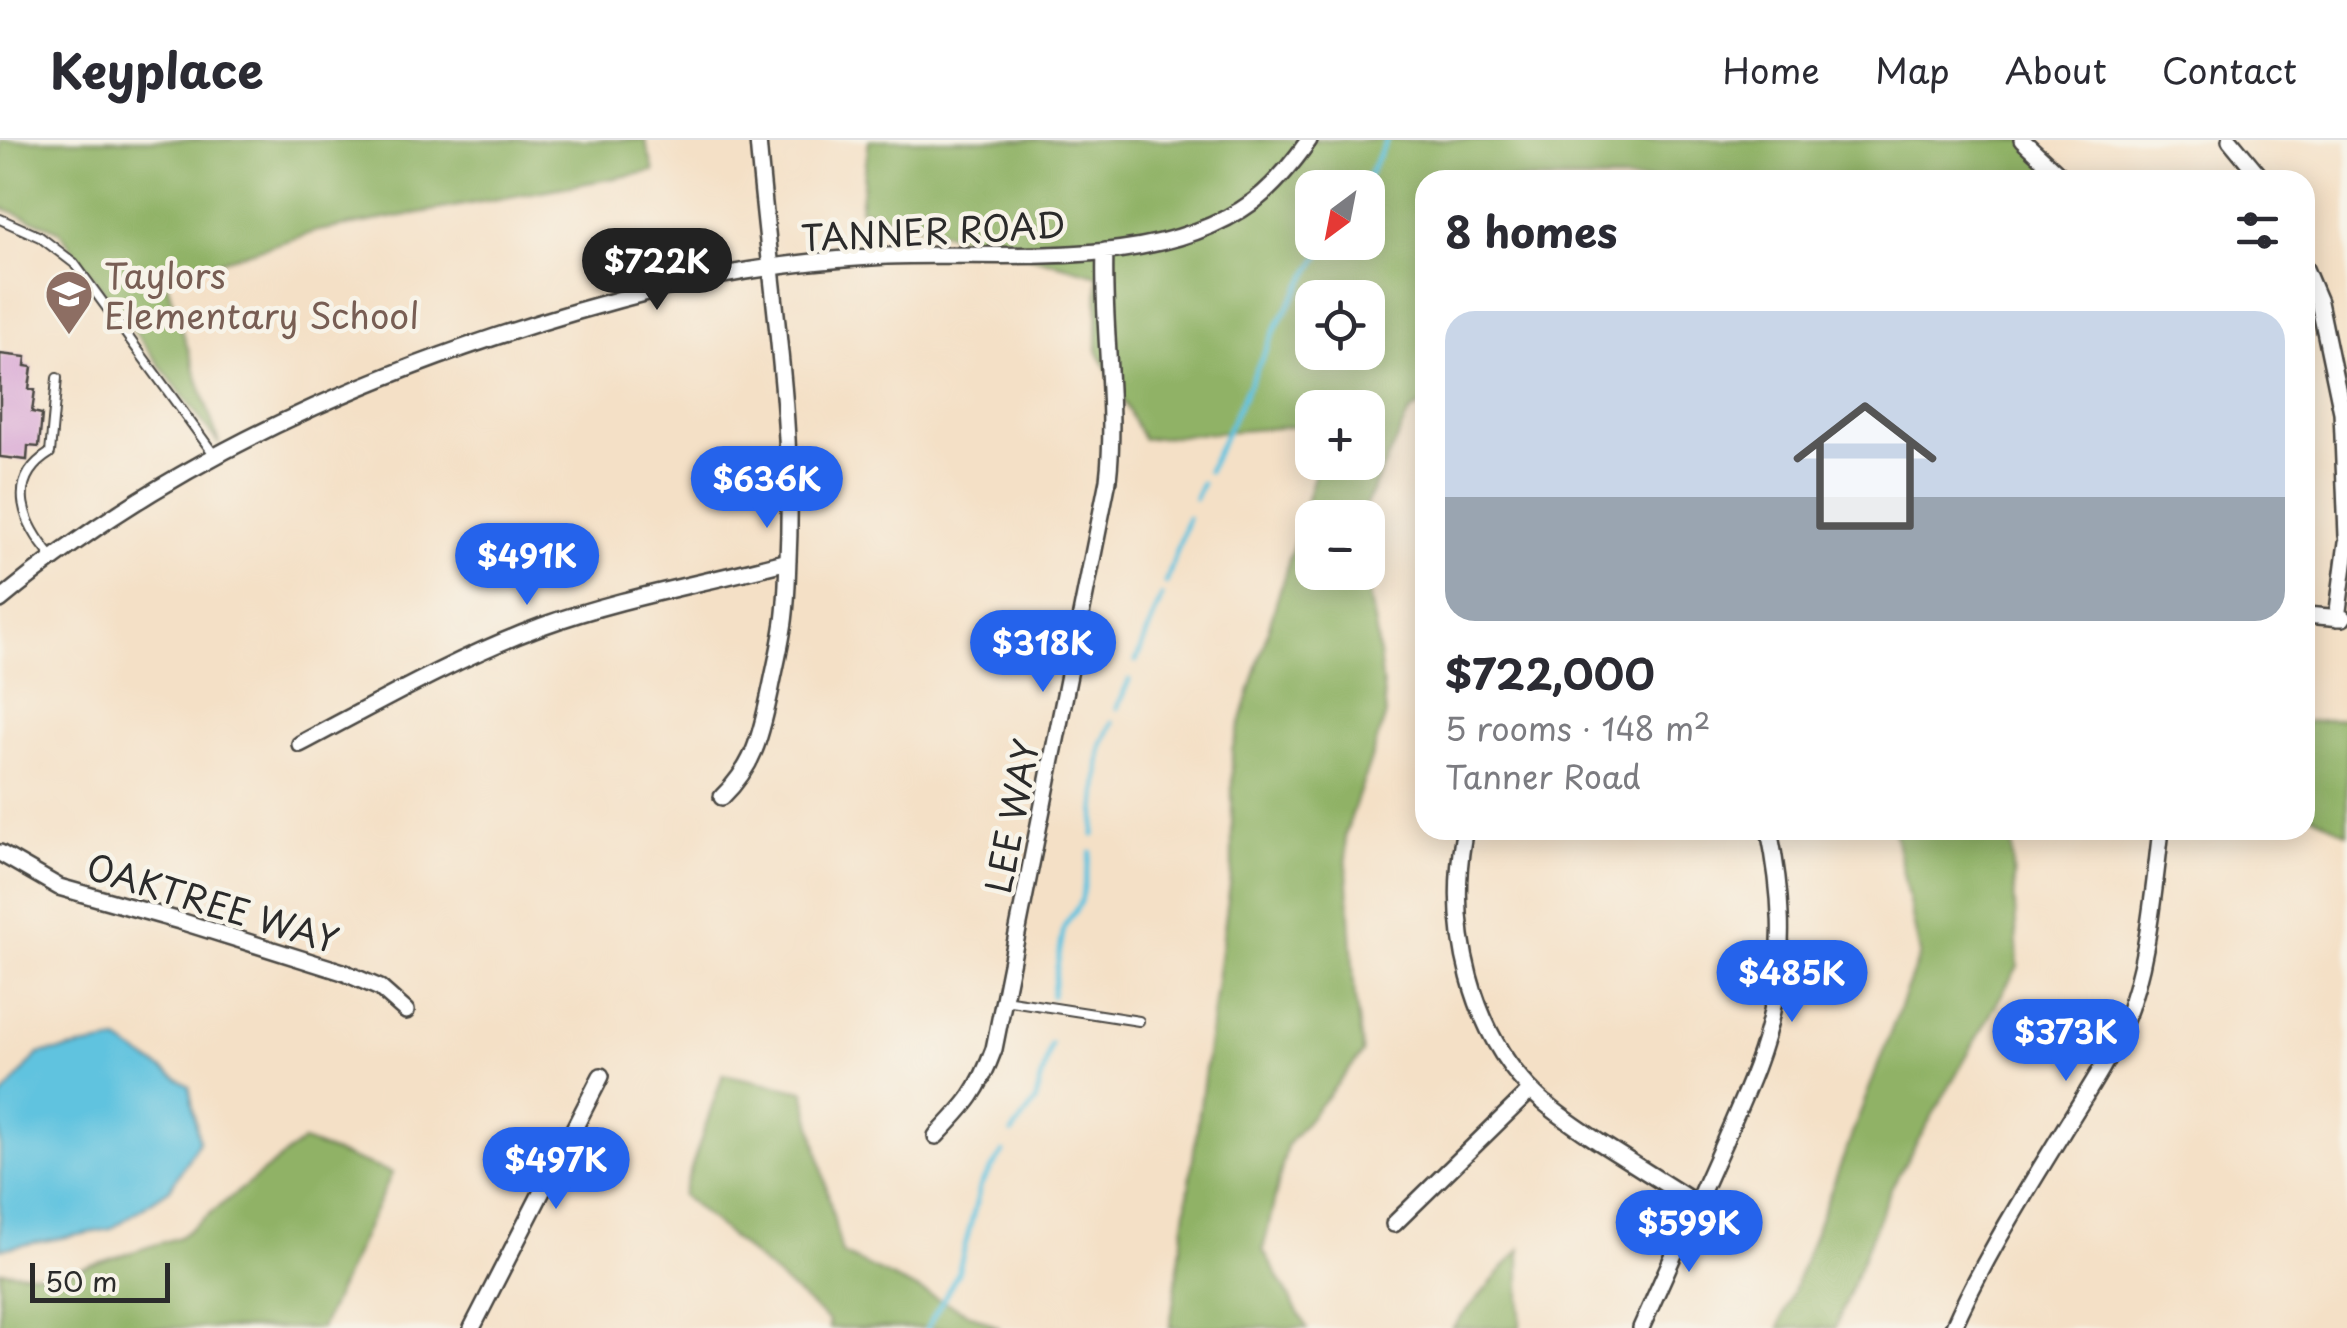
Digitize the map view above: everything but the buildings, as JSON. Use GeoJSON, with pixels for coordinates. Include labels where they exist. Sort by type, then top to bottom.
{"type":"FeatureCollection","features":[{"type":"Feature","properties":{"kind":"street"},"geometry":{"type":"LineString","coordinates":[[722,797],[739,780],[761,733],[783,630],[788,561],[786,418],[758,140]]}},
{"type":"Feature","properties":{"kind":"street","name":"TANNER ROAD"},"geometry":{"type":"LineString","coordinates":[[0,600],[102,524],[216,457],[321,404],[421,362],[667,287],[728,274],[884,256],[1105,251],[1184,236],[1221,222],[1252,202],[1274,184],[1309,140]]}},
{"type":"Feature","properties":{"kind":"street"},"geometry":{"type":"LineString","coordinates":[[2022,140],[2054,170]]}},
{"type":"Feature","properties":{"kind":"street"},"geometry":{"type":"LineString","coordinates":[[2230,140],[2254,170]]}},
{"type":"Feature","properties":{"kind":"street","name":"LEE WAY"},"geometry":{"type":"LineString","coordinates":[[936,1136],[981,1084],[994,1049],[1108,480],[1112,420],[1105,251]]}},
{"type":"Feature","properties":{"kind":"street"},"geometry":{"type":"LineString","coordinates":[[2315,292],[2342,412],[2347,539],[2342,618],[2315,616]]}},
{"type":"Feature","properties":{"kind":"street"},"geometry":{"type":"LineString","coordinates":[[300,744],[419,680],[540,627],[613,603],[788,561]]}},
{"type":"Feature","properties":{"kind":"street"},"geometry":{"type":"LineString","coordinates":[[1463,840],[1458,893],[1461,937],[1471,984],[1511,1065],[1531,1090],[1571,1123],[1697,1204]]}},
{"type":"Feature","properties":{"kind":"street"},"geometry":{"type":"LineString","coordinates":[[1641,1328],[1759,1061],[1780,960],[1782,919],[1771,840]]}},
{"type":"Feature","properties":{"kind":"street"},"geometry":{"type":"LineString","coordinates":[[1953,1328],[2010,1218],[2124,1025],[2143,958],[2160,840]]}},
{"type":"Feature","properties":{"kind":"street","name":"OAKTREE WAY"},"geometry":{"type":"LineString","coordinates":[[0,852],[59,887],[343,972],[380,988],[406,1011]]}},
{"type":"Feature","properties":{"kind":"street"},"geometry":{"type":"LineString","coordinates":[[472,1328],[601,1076]]}},
{"type":"Feature","properties":{"kind":"street"},"geometry":{"type":"LineString","coordinates":[[1394,1224],[1531,1090]]}},
{"type":"Feature","properties":{"kind":"lane"},"geometry":{"type":"LineString","coordinates":[[0,218],[40,238],[74,264],[216,457]]}},
{"type":"Feature","properties":{"kind":"lane"},"geometry":{"type":"LineString","coordinates":[[53,558],[28,521],[22,490],[25,476],[36,461],[50,453],[57,378]]}},
{"type":"Feature","properties":{"kind":"lane"},"geometry":{"type":"LineString","coordinates":[[1004,1000],[1139,1021]]}},
{"type":"Feature","properties":{"kind":"green space"},"geometry":{"type":"Polygon","coordinates":[[[0,140],[645,140],[654,171],[318,231],[165,278],[219,444],[58,230],[0,207],[0,140]]]}},
{"type":"Feature","properties":{"kind":"green space"},"geometry":{"type":"Polygon","coordinates":[[[869,140],[2026,140],[2057,170],[1415,170],[1415,409],[1409,413],[1385,464],[1385,390],[1295,390],[1295,426],[1143,439],[1097,350],[1098,275],[860,209],[869,140]]]}},
{"type":"Feature","properties":{"kind":"green space"},"geometry":{"type":"Polygon","coordinates":[[[1313,480],[1377,480],[1368,500],[1307,500],[1313,480]]]}},
{"type":"Feature","properties":{"kind":"green space"},"geometry":{"type":"Polygon","coordinates":[[[1295,540],[1295,590],[1368,590],[1386,714],[1345,835],[1355,999],[1363,1053],[1287,1145],[1263,1250],[1307,1328],[1170,1328],[1232,870],[1232,750],[1295,540]]]}},
{"type":"Feature","properties":{"kind":"green space"},"geometry":{"type":"Polygon","coordinates":[[[2347,718],[2347,834],[2315,816],[2315,721],[2347,718]]]}},
{"type":"Feature","properties":{"kind":"green space"},"geometry":{"type":"Polygon","coordinates":[[[1896,840],[2012,840],[2018,966],[1891,1188],[1835,1328],[1779,1328],[1920,954],[1896,840]]]}},
{"type":"Feature","properties":{"kind":"green space"},"geometry":{"type":"Polygon","coordinates":[[[723,1074],[804,1091],[842,1254],[1000,1328],[829,1328],[829,1321],[682,1195],[723,1074]]]}},
{"type":"Feature","properties":{"kind":"green space"},"geometry":{"type":"Polygon","coordinates":[[[303,1141],[392,1173],[321,1328],[0,1328],[0,1271],[59,1275],[180,1237],[303,1141]]]}},
{"type":"Feature","properties":{"kind":"green space"},"geometry":{"type":"Polygon","coordinates":[[[1520,1249],[1520,1328],[1452,1328],[1520,1249]]]}},
{"type":"Feature","properties":{"kind":"water"},"geometry":{"type":"Polygon","coordinates":[[[118,1041],[189,1086],[199,1141],[170,1189],[111,1229],[0,1249],[0,1099],[38,1054],[118,1041]]]}},
{"type":"Feature","properties":{"kind":"waterway"},"geometry":{"type":"LineString","coordinates":[[1371,170],[1387,140]]}},
{"type":"Feature","properties":{"kind":"waterway"},"geometry":{"type":"LineString","coordinates":[[1208,471],[1278,324],[1317,260]]}},
{"type":"Feature","properties":{"kind":"waterway"},"geometry":{"type":"LineString","coordinates":[[1195,498],[1202,483]]}},
{"type":"Feature","properties":{"kind":"waterway"},"geometry":{"type":"LineString","coordinates":[[1166,583],[1188,518]]}},
{"type":"Feature","properties":{"kind":"waterway"},"geometry":{"type":"LineString","coordinates":[[1136,661],[1162,596]]}},
{"type":"Feature","properties":{"kind":"waterway"},"geometry":{"type":"LineString","coordinates":[[1117,708],[1129,680]]}},
{"type":"Feature","properties":{"kind":"waterway"},"geometry":{"type":"LineString","coordinates":[[1094,835],[1101,747],[1112,722]]}},
{"type":"Feature","properties":{"kind":"waterway"},"geometry":{"type":"LineString","coordinates":[[1052,996],[1064,927],[1081,902],[1091,852]]}},
{"type":"Feature","properties":{"kind":"waterway"},"geometry":{"type":"LineString","coordinates":[[1012,1133],[1035,1102],[1051,1044]]}},
{"type":"Feature","properties":{"kind":"waterway"},"geometry":{"type":"LineString","coordinates":[[927,1328],[958,1273],[981,1184],[1003,1152]]}},
{"type":"Feature","properties":{"kind":"place","name":"Taylors Elementary School"},"geometry":{"type":"Point","coordinates":[69,336]}}]}
